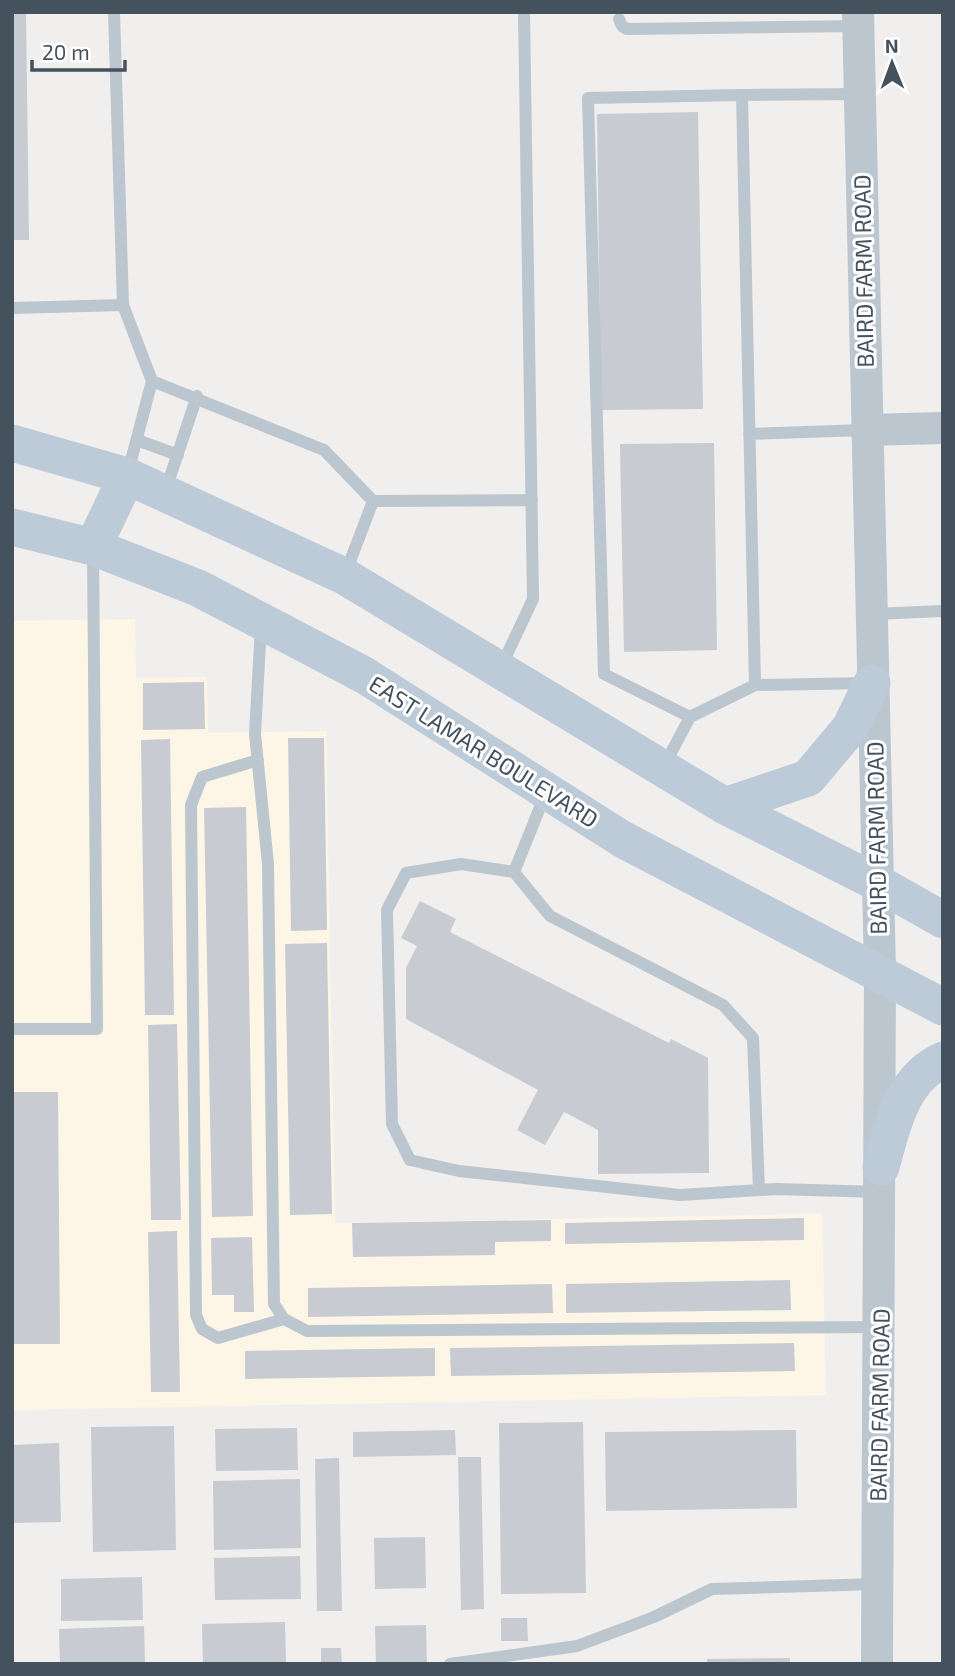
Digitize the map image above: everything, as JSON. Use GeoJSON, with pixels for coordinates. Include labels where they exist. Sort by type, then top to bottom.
{"type":"FeatureCollection","features":[{"type":"Feature","properties":{"kind":"main road"},"geometry":{"type":"LineString","coordinates":[[12,443],[127,476],[344,576],[725,806],[876,882],[943,920]]}},
{"type":"Feature","properties":{"kind":"main road"},"geometry":{"type":"LineString","coordinates":[[93,547],[127,476]]}},
{"type":"Feature","properties":{"kind":"main road","name":"EAST LAMAR BOULEVARD"},"geometry":{"type":"LineString","coordinates":[[12,527],[93,547],[198,588],[364,675],[622,839],[880,971],[943,1007]]}},
{"type":"Feature","properties":{"kind":"main road"},"geometry":{"type":"LineString","coordinates":[[725,806],[808,778],[850,728],[872,683]]}},
{"type":"Feature","properties":{"kind":"main road"},"geometry":{"type":"LineString","coordinates":[[881,1180],[895,1115],[911,1085],[943,1060]]}},
{"type":"Feature","properties":{"kind":"street","name":"BAIRD FARM ROAD"},"geometry":{"type":"LineString","coordinates":[[858,19],[880,971],[877,1664]]}},
{"type":"Feature","properties":{"kind":"street"},"geometry":{"type":"LineString","coordinates":[[866,430],[943,428]]}},
{"type":"Feature","properties":{"kind":"lane"},"geometry":{"type":"LineString","coordinates":[[114,12],[123,305],[152,381],[127,476]]}},
{"type":"Feature","properties":{"kind":"lane"},"geometry":{"type":"LineString","coordinates":[[499,671],[533,599],[524,12]]}},
{"type":"Feature","properties":{"kind":"lane"},"geometry":{"type":"LineString","coordinates":[[620,19],[622,26],[627,29],[858,19]]}},
{"type":"Feature","properties":{"kind":"lane"},"geometry":{"type":"LineString","coordinates":[[690,718],[604,674],[588,98],[859,94]]}},
{"type":"Feature","properties":{"kind":"lane"},"geometry":{"type":"LineString","coordinates":[[742,95],[755,685]]}},
{"type":"Feature","properties":{"kind":"lane"},"geometry":{"type":"LineString","coordinates":[[12,308],[123,305]]}},
{"type":"Feature","properties":{"kind":"lane"},"geometry":{"type":"LineString","coordinates":[[152,381],[197,396],[324,450],[373,501],[532,500]]}},
{"type":"Feature","properties":{"kind":"lane"},"geometry":{"type":"LineString","coordinates":[[165,492],[197,396]]}},
{"type":"Feature","properties":{"kind":"lane"},"geometry":{"type":"LineString","coordinates":[[749,434],[866,430]]}},
{"type":"Feature","properties":{"kind":"lane"},"geometry":{"type":"LineString","coordinates":[[137,440],[178,454]]}},
{"type":"Feature","properties":{"kind":"lane"},"geometry":{"type":"LineString","coordinates":[[344,576],[373,501]]}},
{"type":"Feature","properties":{"kind":"lane"},"geometry":{"type":"LineString","coordinates":[[12,1030],[97,1029],[93,547]]}},
{"type":"Feature","properties":{"kind":"lane"},"geometry":{"type":"LineString","coordinates":[[871,614],[943,611]]}},
{"type":"Feature","properties":{"kind":"lane"},"geometry":{"type":"LineString","coordinates":[[262,621],[255,734],[268,864],[274,1304],[284,1319],[307,1331],[880,1327]]}},
{"type":"Feature","properties":{"kind":"lane"},"geometry":{"type":"LineString","coordinates":[[663,769],[690,718],[755,685],[872,683]]}},
{"type":"Feature","properties":{"kind":"lane"},"geometry":{"type":"LineString","coordinates":[[258,760],[202,777],[191,805],[196,1315],[202,1329],[218,1338],[284,1319]]}},
{"type":"Feature","properties":{"kind":"lane"},"geometry":{"type":"LineString","coordinates":[[514,872],[547,791]]}},
{"type":"Feature","properties":{"kind":"lane"},"geometry":{"type":"LineString","coordinates":[[759,1190],[753,1038],[723,1005],[550,916],[514,872],[461,863],[406,873],[387,910],[392,1124],[410,1160],[459,1171],[680,1195],[759,1190],[881,1180]]}},
{"type":"Feature","properties":{"kind":"lane"},"geometry":{"type":"LineString","coordinates":[[450,1664],[577,1647],[654,1617],[712,1589],[876,1584]]}},
{"type":"Feature","properties":{"kind":"shaded area"},"geometry":{"type":"Polygon","coordinates":[[[135,619],[136,678],[207,677],[208,733],[326,731],[335,1223],[822,1214],[826,1395],[12,1410],[12,621],[135,619]]]}},
{"type":"Feature","properties":{"kind":"building"},"geometry":{"type":"Polygon","coordinates":[[[12,12],[26,12],[29,240],[12,240],[12,12]]]}},
{"type":"Feature","properties":{"kind":"building"},"geometry":{"type":"Polygon","coordinates":[[[698,112],[703,409],[601,410],[597,114],[698,112]]]}},
{"type":"Feature","properties":{"kind":"building"},"geometry":{"type":"Polygon","coordinates":[[[714,443],[717,650],[624,652],[620,444],[714,443]]]}},
{"type":"Feature","properties":{"kind":"building"},"geometry":{"type":"Polygon","coordinates":[[[204,682],[205,729],[143,730],[143,683],[204,682]]]}},
{"type":"Feature","properties":{"kind":"building"},"geometry":{"type":"Polygon","coordinates":[[[288,738],[324,738],[327,930],[291,931],[288,738]]]}},
{"type":"Feature","properties":{"kind":"building"},"geometry":{"type":"Polygon","coordinates":[[[170,739],[174,1015],[145,1015],[141,740],[170,739]]]}},
{"type":"Feature","properties":{"kind":"building"},"geometry":{"type":"Polygon","coordinates":[[[246,807],[253,1216],[212,1217],[204,808],[246,807]]]}},
{"type":"Feature","properties":{"kind":"building"},"geometry":{"type":"Polygon","coordinates":[[[420,901],[456,919],[450,932],[669,1043],[671,1039],[708,1058],[709,1173],[598,1174],[598,1130],[564,1112],[545,1145],[517,1130],[538,1090],[406,1019],[406,968],[417,946],[401,938],[420,901]]]}},
{"type":"Feature","properties":{"kind":"building"},"geometry":{"type":"Polygon","coordinates":[[[327,943],[332,1214],[290,1215],[285,944],[327,943]]]}},
{"type":"Feature","properties":{"kind":"building"},"geometry":{"type":"Polygon","coordinates":[[[177,1024],[181,1220],[151,1220],[148,1025],[177,1024]]]}},
{"type":"Feature","properties":{"kind":"building"},"geometry":{"type":"Polygon","coordinates":[[[12,1092],[58,1092],[60,1344],[12,1344],[12,1092]]]}},
{"type":"Feature","properties":{"kind":"building"},"geometry":{"type":"Polygon","coordinates":[[[804,1218],[804,1240],[565,1244],[565,1223],[804,1218]]]}},
{"type":"Feature","properties":{"kind":"building"},"geometry":{"type":"Polygon","coordinates":[[[551,1220],[551,1241],[495,1242],[495,1255],[353,1257],[352,1223],[551,1220]]]}},
{"type":"Feature","properties":{"kind":"building"},"geometry":{"type":"Polygon","coordinates":[[[177,1231],[180,1392],[151,1392],[148,1232],[177,1231]]]}},
{"type":"Feature","properties":{"kind":"building"},"geometry":{"type":"Polygon","coordinates":[[[252,1237],[254,1312],[234,1312],[234,1295],[212,1295],[211,1238],[252,1237]]]}},
{"type":"Feature","properties":{"kind":"building"},"geometry":{"type":"Polygon","coordinates":[[[790,1280],[791,1310],[566,1313],[566,1284],[790,1280]]]}},
{"type":"Feature","properties":{"kind":"building"},"geometry":{"type":"Polygon","coordinates":[[[552,1284],[553,1313],[308,1317],[308,1288],[552,1284]]]}},
{"type":"Feature","properties":{"kind":"building"},"geometry":{"type":"Polygon","coordinates":[[[794,1343],[795,1371],[451,1376],[450,1348],[794,1343]]]}},
{"type":"Feature","properties":{"kind":"building"},"geometry":{"type":"Polygon","coordinates":[[[435,1348],[435,1376],[245,1379],[245,1351],[435,1348]]]}},
{"type":"Feature","properties":{"kind":"building"},"geometry":{"type":"Polygon","coordinates":[[[583,1422],[586,1593],[501,1594],[499,1423],[583,1422]]]}},
{"type":"Feature","properties":{"kind":"building"},"geometry":{"type":"Polygon","coordinates":[[[174,1426],[176,1550],[93,1552],[91,1427],[174,1426]]]}},
{"type":"Feature","properties":{"kind":"building"},"geometry":{"type":"Polygon","coordinates":[[[297,1428],[298,1470],[216,1471],[215,1429],[297,1428]]]}},
{"type":"Feature","properties":{"kind":"building"},"geometry":{"type":"Polygon","coordinates":[[[455,1430],[456,1455],[353,1457],[353,1432],[455,1430]]]}},
{"type":"Feature","properties":{"kind":"building"},"geometry":{"type":"Polygon","coordinates":[[[796,1430],[797,1508],[606,1511],[605,1432],[796,1430]]]}},
{"type":"Feature","properties":{"kind":"building"},"geometry":{"type":"Polygon","coordinates":[[[59,1443],[61,1522],[12,1523],[12,1445],[59,1443]]]}},
{"type":"Feature","properties":{"kind":"building"},"geometry":{"type":"Polygon","coordinates":[[[458,1457],[481,1457],[484,1609],[461,1610],[458,1457]]]}},
{"type":"Feature","properties":{"kind":"building"},"geometry":{"type":"Polygon","coordinates":[[[339,1458],[342,1611],[317,1611],[315,1459],[339,1458]]]}},
{"type":"Feature","properties":{"kind":"building"},"geometry":{"type":"Polygon","coordinates":[[[300,1479],[301,1548],[214,1550],[213,1481],[300,1479]]]}},
{"type":"Feature","properties":{"kind":"building"},"geometry":{"type":"Polygon","coordinates":[[[425,1537],[426,1588],[375,1589],[374,1538],[425,1537]]]}},
{"type":"Feature","properties":{"kind":"building"},"geometry":{"type":"Polygon","coordinates":[[[300,1556],[301,1599],[215,1600],[214,1558],[300,1556]]]}},
{"type":"Feature","properties":{"kind":"building"},"geometry":{"type":"Polygon","coordinates":[[[142,1577],[143,1620],[61,1621],[61,1579],[142,1577]]]}},
{"type":"Feature","properties":{"kind":"building"},"geometry":{"type":"Polygon","coordinates":[[[501,1618],[527,1618],[528,1641],[501,1641],[501,1618]]]}},
{"type":"Feature","properties":{"kind":"building"},"geometry":{"type":"Polygon","coordinates":[[[285,1622],[286,1664],[203,1664],[202,1624],[285,1622]]]}},
{"type":"Feature","properties":{"kind":"building"},"geometry":{"type":"Polygon","coordinates":[[[426,1625],[427,1664],[376,1664],[375,1626],[426,1625]]]}},
{"type":"Feature","properties":{"kind":"building"},"geometry":{"type":"Polygon","coordinates":[[[144,1626],[145,1664],[60,1664],[59,1629],[144,1626]]]}},
{"type":"Feature","properties":{"kind":"building"},"geometry":{"type":"Polygon","coordinates":[[[321,1648],[341,1648],[342,1664],[321,1664],[321,1648]]]}},
{"type":"Feature","properties":{"kind":"building"},"geometry":{"type":"Polygon","coordinates":[[[790,1658],[790,1664],[707,1664],[707,1659],[790,1658]]]}}]}
